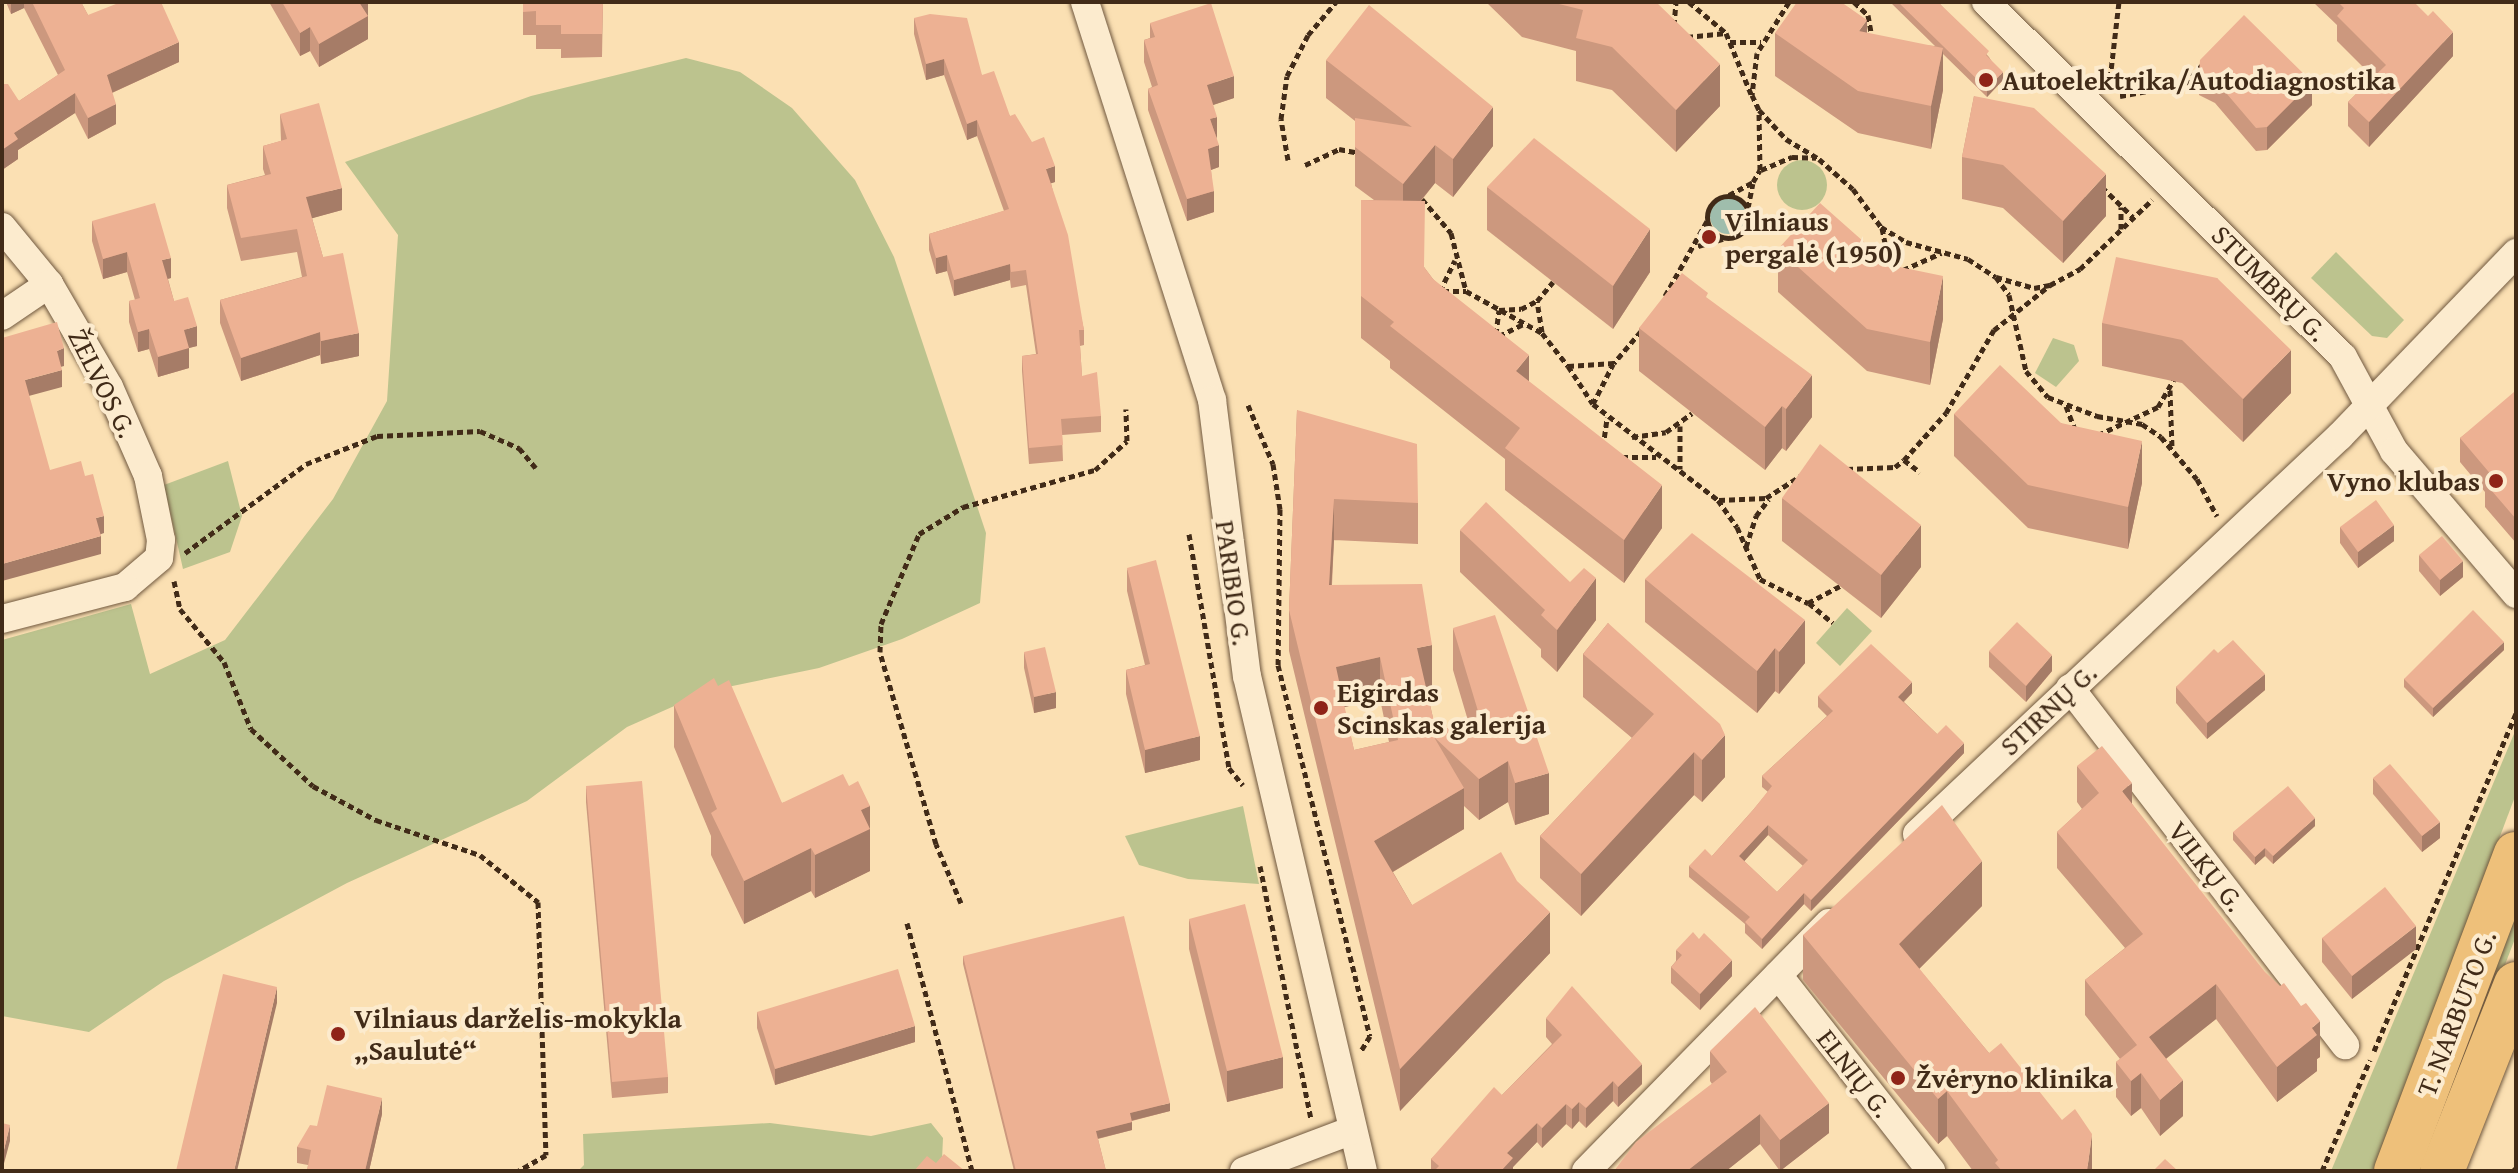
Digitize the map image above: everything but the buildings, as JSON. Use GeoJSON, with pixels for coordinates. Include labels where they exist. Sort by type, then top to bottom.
{"type":"FeatureCollection","features":[{"type":"Feature","properties":{"kind":"main road","name":"T. NARBUTO G."},"geometry":{"type":"LineString","coordinates":[[2396,1171],[2516,854]]}},
{"type":"Feature","properties":{"kind":"main road","name":"T. NARBUTO G."},"geometry":{"type":"LineString","coordinates":[[2442,1171],[2516,984]]}},
{"type":"Feature","properties":{"kind":"street","name":"PARIBIO G."},"geometry":{"type":"LineString","coordinates":[[1085,2],[1212,400],[1247,676],[1363,1171]]}},
{"type":"Feature","properties":{"kind":"street","name":"STUMBRŲ G."},"geometry":{"type":"LineString","coordinates":[[1986,2],[2343,357],[2394,451],[2516,594]]}},
{"type":"Feature","properties":{"kind":"street","name":"ŽELVOS G."},"geometry":{"type":"LineString","coordinates":[[2,227],[49,284],[109,387],[148,476],[161,525],[164,560]]}},
{"type":"Feature","properties":{"kind":"street","name":"STIRNŲ G."},"geometry":{"type":"LineString","coordinates":[[1897,854],[2370,403],[2516,253]]}},
{"type":"Feature","properties":{"kind":"street"},"geometry":{"type":"LineString","coordinates":[[2,316],[49,284]]}},
{"type":"Feature","properties":{"kind":"street"},"geometry":{"type":"LineString","coordinates":[[2,619],[125,587],[164,560]]}},
{"type":"Feature","properties":{"kind":"street","name":"VILKŲ G."},"geometry":{"type":"LineString","coordinates":[[2070,688],[2345,1045]]}},
{"type":"Feature","properties":{"kind":"street"},"geometry":{"type":"LineString","coordinates":[[1586,1171],[1854,898]]}},
{"type":"Feature","properties":{"kind":"street","name":"ELNIŲ G."},"geometry":{"type":"LineString","coordinates":[[1778,975],[1931,1171]]}},
{"type":"Feature","properties":{"kind":"street"},"geometry":{"type":"LineString","coordinates":[[1253,1169],[1314,1141],[1353,1130]]}},
{"type":"Feature","properties":{"kind":"path"},"geometry":{"type":"LineString","coordinates":[[1288,160],[1281,119],[1287,76],[1308,35],[1336,2]]}},
{"type":"Feature","properties":{"kind":"path"},"geometry":{"type":"LineString","coordinates":[[1673,30],[1676,2]]}},
{"type":"Feature","properties":{"kind":"path"},"geometry":{"type":"LineString","coordinates":[[1689,2],[1726,33],[1759,110],[1786,139],[1819,159],[1853,189],[1881,227],[1890,254],[1888,277]]}},
{"type":"Feature","properties":{"kind":"path"},"geometry":{"type":"LineString","coordinates":[[1752,95],[1752,71],[1762,42],[1789,2]]}},
{"type":"Feature","properties":{"kind":"path"},"geometry":{"type":"LineString","coordinates":[[1854,2],[1868,15],[1872,48]]}},
{"type":"Feature","properties":{"kind":"path"},"geometry":{"type":"LineString","coordinates":[[2119,2],[2108,98],[2185,84],[2214,52]]}},
{"type":"Feature","properties":{"kind":"path"},"geometry":{"type":"LineString","coordinates":[[1684,37],[1726,33]]}},
{"type":"Feature","properties":{"kind":"path"},"geometry":{"type":"LineString","coordinates":[[1730,42],[1762,42]]}},
{"type":"Feature","properties":{"kind":"path"},"geometry":{"type":"LineString","coordinates":[[1697,246],[1745,230],[1753,182],[1760,170],[1759,110]]}},
{"type":"Feature","properties":{"kind":"path"},"geometry":{"type":"LineString","coordinates":[[1305,165],[1339,149],[1371,155]]}},
{"type":"Feature","properties":{"kind":"path"},"geometry":{"type":"LineString","coordinates":[[1760,170],[1792,157],[1819,159]]}},
{"type":"Feature","properties":{"kind":"path"},"geometry":{"type":"LineString","coordinates":[[2093,178],[2133,217]]}},
{"type":"Feature","properties":{"kind":"path"},"geometry":{"type":"LineString","coordinates":[[1659,307],[1697,246],[1713,201],[1753,182]]}},
{"type":"Feature","properties":{"kind":"path"},"geometry":{"type":"LineString","coordinates":[[1838,468],[1875,470],[1904,460],[1946,413],[1980,350],[2012,313],[2050,285],[2080,269],[2170,183]]}},
{"type":"Feature","properties":{"kind":"path"},"geometry":{"type":"LineString","coordinates":[[1411,189],[1441,217],[1466,291]]}},
{"type":"Feature","properties":{"kind":"path"},"geometry":{"type":"LineString","coordinates":[[1729,195],[1748,209]]}},
{"type":"Feature","properties":{"kind":"path"},"geometry":{"type":"LineString","coordinates":[[2121,206],[2121,230]]}},
{"type":"Feature","properties":{"kind":"path"},"geometry":{"type":"LineString","coordinates":[[1707,221],[1714,233],[1726,238]]}},
{"type":"Feature","properties":{"kind":"path"},"geometry":{"type":"LineString","coordinates":[[1881,227],[1941,253],[1968,259],[1996,277],[2034,288],[2050,285]]}},
{"type":"Feature","properties":{"kind":"path"},"geometry":{"type":"LineString","coordinates":[[1898,274],[1941,253]]}},
{"type":"Feature","properties":{"kind":"path"},"geometry":{"type":"LineString","coordinates":[[1439,291],[1456,257]]}},
{"type":"Feature","properties":{"kind":"path"},"geometry":{"type":"LineString","coordinates":[[1996,277],[2009,295],[2026,371],[2048,397],[2066,405],[2133,422],[2172,449],[2197,479],[2205,500]]}},
{"type":"Feature","properties":{"kind":"path"},"geometry":{"type":"LineString","coordinates":[[1499,310],[1521,309],[1537,301],[1553,282]]}},
{"type":"Feature","properties":{"kind":"path"},"geometry":{"type":"LineString","coordinates":[[1424,292],[1466,291],[1542,333],[1593,404],[1657,457],[1680,470],[1718,500],[1760,579],[1765,596]]}},
{"type":"Feature","properties":{"kind":"path"},"geometry":{"type":"LineString","coordinates":[[1537,301],[1542,333]]}},
{"type":"Feature","properties":{"kind":"path"},"geometry":{"type":"LineString","coordinates":[[1499,310],[1495,338],[1526,323]]}},
{"type":"Feature","properties":{"kind":"path"},"geometry":{"type":"LineString","coordinates":[[1593,404],[1614,363],[1644,327]]}},
{"type":"Feature","properties":{"kind":"path"},"geometry":{"type":"LineString","coordinates":[[1568,366],[1614,363]]}},
{"type":"Feature","properties":{"kind":"path"},"geometry":{"type":"LineString","coordinates":[[2092,439],[2133,422],[2158,407],[2175,376]]}},
{"type":"Feature","properties":{"kind":"path"},"geometry":{"type":"LineString","coordinates":[[2170,389],[2172,449]]}},
{"type":"Feature","properties":{"kind":"path"},"geometry":{"type":"LineString","coordinates":[[1248,405],[1273,464],[1280,509],[1278,665],[1370,1036],[1362,1051],[1301,1064]]}},
{"type":"Feature","properties":{"kind":"path"},"geometry":{"type":"LineString","coordinates":[[2066,405],[2076,438]]}},
{"type":"Feature","properties":{"kind":"path"},"geometry":{"type":"LineString","coordinates":[[961,903],[936,844],[880,652],[881,624],[919,534],[963,507],[1095,470],[1127,441],[1126,409]]}},
{"type":"Feature","properties":{"kind":"path"},"geometry":{"type":"LineString","coordinates":[[1631,437],[1680,426],[1692,413]]}},
{"type":"Feature","properties":{"kind":"path"},"geometry":{"type":"LineString","coordinates":[[1602,451],[1607,416]]}},
{"type":"Feature","properties":{"kind":"path"},"geometry":{"type":"LineString","coordinates":[[1680,426],[1680,470]]}},
{"type":"Feature","properties":{"kind":"path"},"geometry":{"type":"LineString","coordinates":[[518,1171],[546,1155],[538,902],[480,855],[376,820],[313,786],[251,729],[224,662],[180,609],[164,560],[306,464],[377,436],[480,431],[519,448],[536,468]]}},
{"type":"Feature","properties":{"kind":"path"},"geometry":{"type":"LineString","coordinates":[[1611,461],[1657,457]]}},
{"type":"Feature","properties":{"kind":"path"},"geometry":{"type":"LineString","coordinates":[[1904,460],[1920,472]]}},
{"type":"Feature","properties":{"kind":"path"},"geometry":{"type":"LineString","coordinates":[[1745,550],[1756,516],[1775,493],[1806,472]]}},
{"type":"Feature","properties":{"kind":"path"},"geometry":{"type":"LineString","coordinates":[[1718,500],[1747,501],[1775,493]]}},
{"type":"Feature","properties":{"kind":"path"},"geometry":{"type":"LineString","coordinates":[[1189,534],[1229,768],[1244,786],[1247,800]]}},
{"type":"Feature","properties":{"kind":"path"},"geometry":{"type":"LineString","coordinates":[[1760,579],[1808,603],[1833,623]]}},
{"type":"Feature","properties":{"kind":"path"},"geometry":{"type":"LineString","coordinates":[[1808,603],[1840,586]]}},
{"type":"Feature","properties":{"kind":"path"},"geometry":{"type":"LineString","coordinates":[[2322,1171],[2516,713]]}},
{"type":"Feature","properties":{"kind":"path"},"geometry":{"type":"LineString","coordinates":[[1259,857],[1314,1141]]}},
{"type":"Feature","properties":{"kind":"path"},"geometry":{"type":"LineString","coordinates":[[907,923],[972,1171]]}},
{"type":"Feature","properties":{"kind":"green space"},"geometry":{"type":"Polygon","coordinates":[[[686,58],[740,72],[792,108],[855,180],[894,257],[986,533],[980,603],[902,639],[819,668],[708,691],[627,727],[527,801],[347,883],[164,981],[89,1032],[2,1016],[2,640],[131,604],[150,674],[225,640],[333,499],[387,401],[398,235],[345,162],[531,96],[686,58]]]}},
{"type":"Feature","properties":{"kind":"green space"},"geometry":{"type":"Polygon","coordinates":[[[1802,160],[1820,167],[1827,185],[1820,203],[1802,210],[1784,203],[1777,185],[1784,167],[1802,160]]]}},
{"type":"Feature","properties":{"kind":"green space"},"geometry":{"type":"Polygon","coordinates":[[[2336,252],[2404,320],[2387,338],[2372,336],[2311,278],[2336,252]]]}},
{"type":"Feature","properties":{"kind":"green space"},"geometry":{"type":"Polygon","coordinates":[[[2053,338],[2074,345],[2079,361],[2056,387],[2035,373],[2053,338]]]}},
{"type":"Feature","properties":{"kind":"green space"},"geometry":{"type":"Polygon","coordinates":[[[228,461],[242,516],[230,552],[183,569],[164,485],[228,461]]]}},
{"type":"Feature","properties":{"kind":"green space"},"geometry":{"type":"Polygon","coordinates":[[[1847,608],[1872,631],[1840,666],[1816,643],[1847,608]]]}},
{"type":"Feature","properties":{"kind":"green space"},"geometry":{"type":"Polygon","coordinates":[[[2516,729],[2516,794],[2373,1171],[2331,1171],[2516,729]]]}},
{"type":"Feature","properties":{"kind":"green space"},"geometry":{"type":"Polygon","coordinates":[[[1243,806],[1259,884],[1188,879],[1139,865],[1125,836],[1243,806]]]}},
{"type":"Feature","properties":{"kind":"green space"},"geometry":{"type":"Polygon","coordinates":[[[2516,901],[2516,936],[2426,1171],[2415,1171],[2516,901]]]}},
{"type":"Feature","properties":{"kind":"green space"},"geometry":{"type":"Polygon","coordinates":[[[770,1123],[871,1136],[931,1123],[943,1138],[942,1160],[929,1171],[578,1171],[584,1165],[583,1134],[770,1123]]]}},
{"type":"Feature","properties":{"kind":"shaded area"},"geometry":{"type":"Polygon","coordinates":[[[1728,198],[1741,203],[1746,216],[1741,229],[1728,234],[1715,229],[1710,216],[1715,203],[1728,198]]]}},
{"type":"Feature","properties":{"kind":"place","name":"Autoelektrika/Autodiagnostika"},"geometry":{"type":"Point","coordinates":[1986,80]}},
{"type":"Feature","properties":{"kind":"place","name":"Vilniaus pergalė (1950)"},"geometry":{"type":"Point","coordinates":[1709,237]}},
{"type":"Feature","properties":{"kind":"place","name":"Vyno klubas"},"geometry":{"type":"Point","coordinates":[2496,481]}},
{"type":"Feature","properties":{"kind":"place","name":"Eigirdas Scinskas galerija"},"geometry":{"type":"Point","coordinates":[1321,708]}},
{"type":"Feature","properties":{"kind":"place","name":"Vilniaus darželis-mokykla „Saulutė“"},"geometry":{"type":"Point","coordinates":[338,1034]}},
{"type":"Feature","properties":{"kind":"place","name":"Žvėryno klinika"},"geometry":{"type":"Point","coordinates":[1898,1078]}}]}
